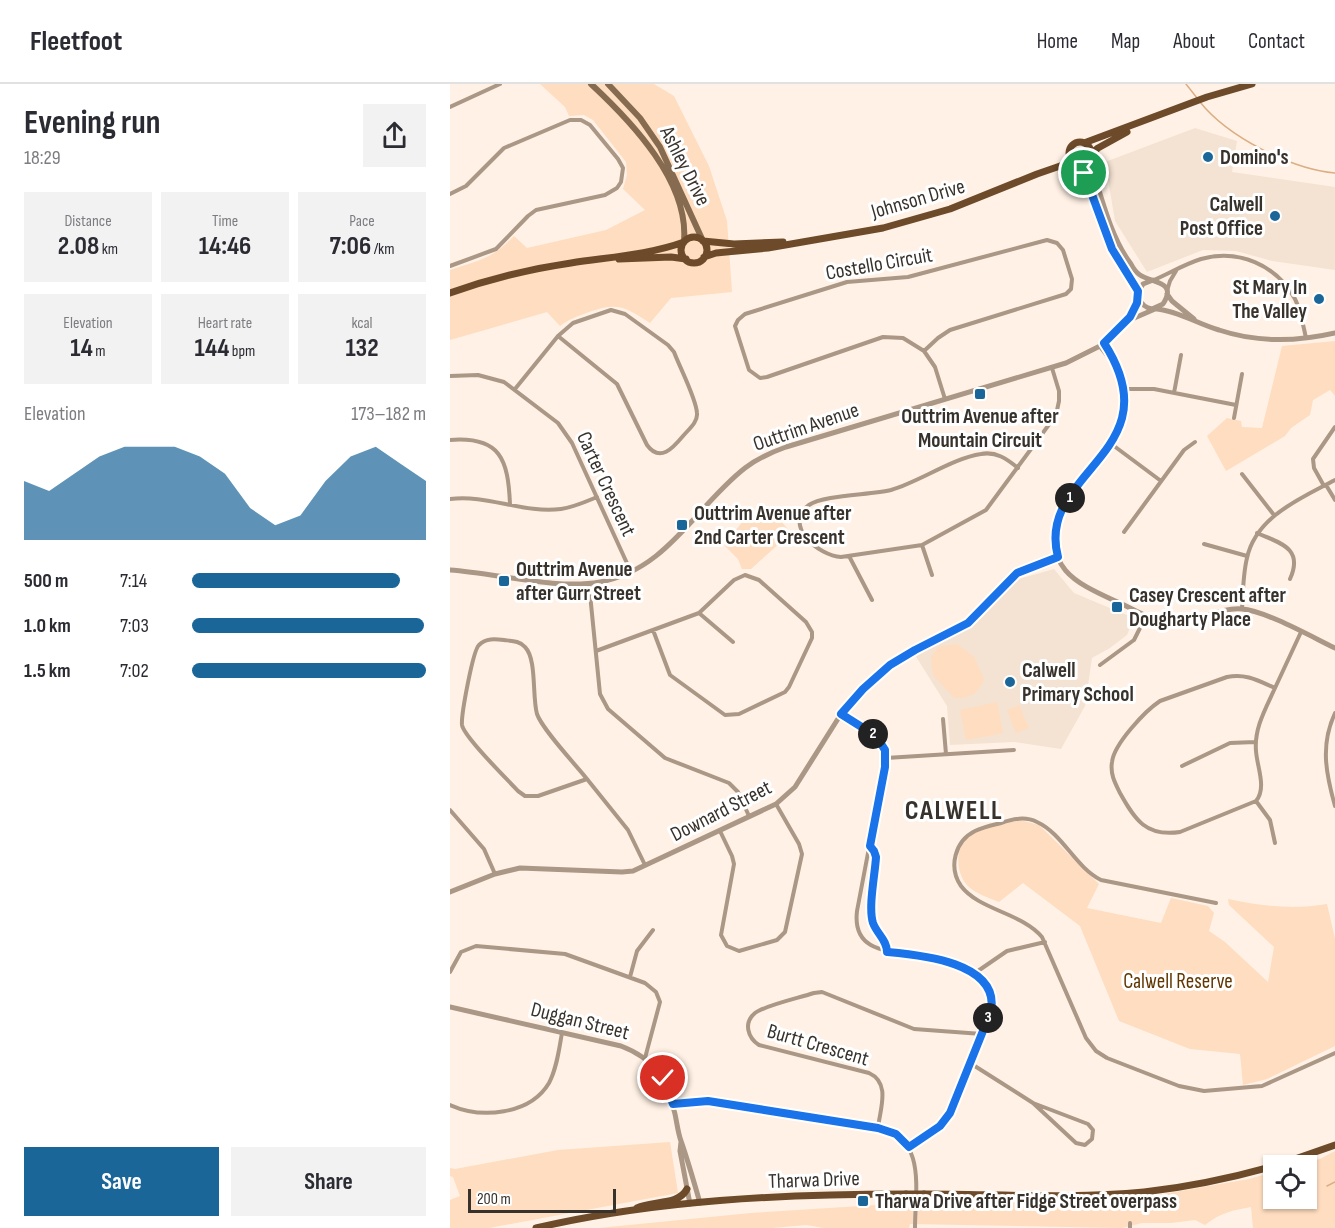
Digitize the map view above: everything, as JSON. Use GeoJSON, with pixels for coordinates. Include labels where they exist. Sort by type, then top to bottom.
{"type":"FeatureCollection","features":[{"type":"Feature","properties":{"kind":"main road","name":"Ashley Drive"},"geometry":{"type":"LineString","coordinates":[[591,84],[630,123],[669,180],[684,215],[684,242]]}},
{"type":"Feature","properties":{"kind":"main road","name":"Ashley Drive"},"geometry":{"type":"LineString","coordinates":[[608,84],[640,118],[660,147],[703,241]]}},
{"type":"Feature","properties":{"kind":"main road"},"geometry":{"type":"LineString","coordinates":[[1157,116],[1098,148],[1084,164],[1076,164],[1070,159],[1069,150],[1074,144],[1207,97],[1252,84]]}},
{"type":"Feature","properties":{"kind":"main road"},"geometry":{"type":"LineString","coordinates":[[1084,142],[1089,146],[1091,156]]}},
{"type":"Feature","properties":{"kind":"main road","name":"Johnson Drive"},"geometry":{"type":"LineString","coordinates":[[1037,174],[1063,159],[1069,150]]}},
{"type":"Feature","properties":{"kind":"main road","name":"Johnson Drive"},"geometry":{"type":"LineString","coordinates":[[704,256],[850,235],[917,219],[982,197],[1063,165],[1076,164]]}},
{"type":"Feature","properties":{"kind":"main road"},"geometry":{"type":"LineString","coordinates":[[450,293],[509,276],[569,263],[660,250],[694,237],[703,241],[706,248],[704,256],[697,262],[671,257],[601,259]]}},
{"type":"Feature","properties":{"kind":"main road","name":"Johnson Drive"},"geometry":{"type":"LineString","coordinates":[[703,241],[734,244],[803,242]]}},
{"type":"Feature","properties":{"kind":"main road"},"geometry":{"type":"LineString","coordinates":[[684,242],[681,250],[686,259]]}},
{"type":"Feature","properties":{"kind":"main road","name":"Tharwa Drive"},"geometry":{"type":"LineString","coordinates":[[1306,1155],[1335,1145]]}},
{"type":"Feature","properties":{"kind":"main road","name":"Tharwa Drive"},"geometry":{"type":"LineString","coordinates":[[536,1228],[690,1204],[812,1196],[1143,1192],[1226,1179],[1263,1169]]}},
{"type":"Feature","properties":{"kind":"main road"},"geometry":{"type":"LineString","coordinates":[[629,1212],[641,1206],[678,1199],[687,1189]]}},
{"type":"Feature","properties":{"kind":"street"},"geometry":{"type":"LineString","coordinates":[[450,107],[500,84]]}},
{"type":"Feature","properties":{"kind":"street"},"geometry":{"type":"LineString","coordinates":[[450,194],[466,186],[504,148],[570,120],[581,120],[590,125],[623,168],[621,182],[612,192],[536,210],[496,249],[450,266]]}},
{"type":"Feature","properties":{"kind":"street"},"geometry":{"type":"LineString","coordinates":[[1091,156],[1096,181],[1119,243],[1130,264],[1139,274],[1163,284],[1173,302],[1197,321]]}},
{"type":"Feature","properties":{"kind":"street"},"geometry":{"type":"LineString","coordinates":[[1076,164],[1084,173],[1112,249],[1138,293],[1140,302],[1145,307],[1167,310],[1219,330],[1257,339],[1306,339],[1335,333]]}},
{"type":"Feature","properties":{"kind":"street","name":"Costello Circuit"},"geometry":{"type":"LineString","coordinates":[[1047,240],[1054,241],[1060,246],[1072,279],[1071,289],[1066,294],[950,330],[924,351],[903,338],[883,337],[760,378],[749,370],[735,326],[738,320],[746,314],[846,282],[908,277],[1047,240]]}},
{"type":"Feature","properties":{"kind":"street"},"geometry":{"type":"LineString","coordinates":[[1138,293],[1145,282],[1199,260],[1217,256],[1242,257],[1268,269],[1287,286],[1299,309],[1306,339]]}},
{"type":"Feature","properties":{"kind":"street"},"geometry":{"type":"LineString","coordinates":[[1155,309],[1163,304],[1170,281],[1177,270]]}},
{"type":"Feature","properties":{"kind":"street","name":"Outtrim Avenue"},"geometry":{"type":"LineString","coordinates":[[450,570],[567,584],[589,584],[611,580],[631,572],[666,549],[734,477],[762,457],[786,447],[1075,360],[1102,345],[1125,324],[1135,309],[1138,293]]}},
{"type":"Feature","properties":{"kind":"street","name":"Outtrim Avenue"},"geometry":{"type":"LineString","coordinates":[[1125,324],[1155,309]]}},
{"type":"Feature","properties":{"kind":"street"},"geometry":{"type":"LineString","coordinates":[[515,389],[558,336],[573,323],[601,312],[610,310],[621,312],[665,342],[674,352],[697,411],[695,422],[668,452],[658,454],[652,451],[647,446],[616,384],[558,336]]}},
{"type":"Feature","properties":{"kind":"street"},"geometry":{"type":"LineString","coordinates":[[1102,345],[1121,376],[1126,401],[1123,418],[1110,443],[1060,514],[1055,535],[1058,557],[1068,574],[1082,585],[1162,621],[1179,622],[1228,610],[1242,609],[1258,612],[1335,648]]}},
{"type":"Feature","properties":{"kind":"street"},"geometry":{"type":"LineString","coordinates":[[924,351],[935,367],[945,400]]}},
{"type":"Feature","properties":{"kind":"street"},"geometry":{"type":"LineString","coordinates":[[1174,393],[1181,355]]}},
{"type":"Feature","properties":{"kind":"street"},"geometry":{"type":"LineString","coordinates":[[1018,468],[997,455],[980,454],[892,489],[813,502],[803,511],[800,527],[805,537],[821,552],[837,557],[849,556],[922,545],[986,510],[1018,468],[1051,424],[1058,411],[1059,391],[1052,368]]}},
{"type":"Feature","properties":{"kind":"street"},"geometry":{"type":"LineString","coordinates":[[1234,418],[1242,374]]}},
{"type":"Feature","properties":{"kind":"street","name":"Carter Crescent"},"geometry":{"type":"LineString","coordinates":[[450,376],[491,377],[515,389],[549,414],[562,427],[572,443],[631,572]]}},
{"type":"Feature","properties":{"kind":"street"},"geometry":{"type":"LineString","coordinates":[[1125,389],[1147,388],[1236,405]]}},
{"type":"Feature","properties":{"kind":"street"},"geometry":{"type":"LineString","coordinates":[[1335,427],[1313,459],[1314,468],[1335,501]]}},
{"type":"Feature","properties":{"kind":"street"},"geometry":{"type":"LineString","coordinates":[[450,440],[477,441],[486,444],[498,454],[509,476],[510,504]]}},
{"type":"Feature","properties":{"kind":"street"},"geometry":{"type":"LineString","coordinates":[[1124,532],[1184,450],[1195,442]]}},
{"type":"Feature","properties":{"kind":"street"},"geometry":{"type":"LineString","coordinates":[[1110,443],[1161,481]]}},
{"type":"Feature","properties":{"kind":"street"},"geometry":{"type":"LineString","coordinates":[[1242,474],[1274,515]]}},
{"type":"Feature","properties":{"kind":"street"},"geometry":{"type":"LineString","coordinates":[[1242,609],[1247,556],[1257,533],[1274,515],[1335,480]]}},
{"type":"Feature","properties":{"kind":"street"},"geometry":{"type":"LineString","coordinates":[[450,500],[476,499],[547,510],[578,505],[597,497]]}},
{"type":"Feature","properties":{"kind":"street"},"geometry":{"type":"LineString","coordinates":[[790,519],[800,520]]}},
{"type":"Feature","properties":{"kind":"street"},"geometry":{"type":"LineString","coordinates":[[1257,533],[1282,543],[1290,550],[1295,563],[1290,579]]}},
{"type":"Feature","properties":{"kind":"street"},"geometry":{"type":"LineString","coordinates":[[1204,544],[1247,556]]}},
{"type":"Feature","properties":{"kind":"street"},"geometry":{"type":"LineString","coordinates":[[922,545],[932,575]]}},
{"type":"Feature","properties":{"kind":"street"},"geometry":{"type":"LineString","coordinates":[[849,556],[872,600]]}},
{"type":"Feature","properties":{"kind":"street","name":"Downard Street"},"geometry":{"type":"LineString","coordinates":[[450,892],[495,874],[520,868],[622,872],[646,866],[776,804],[795,787],[841,714],[863,689],[890,665],[968,623],[1017,573],[1058,557]]}},
{"type":"Feature","properties":{"kind":"street"},"geometry":{"type":"LineString","coordinates":[[596,651],[699,613],[739,577],[748,575],[759,580],[806,622],[812,632],[810,644],[789,687],[782,693],[739,714],[725,715],[670,675],[653,630]]}},
{"type":"Feature","properties":{"kind":"street"},"geometry":{"type":"LineString","coordinates":[[589,584],[600,694],[608,709],[665,758],[721,779],[732,786],[738,792],[750,817]]}},
{"type":"Feature","properties":{"kind":"street"},"geometry":{"type":"LineString","coordinates":[[699,613],[733,642]]}},
{"type":"Feature","properties":{"kind":"street"},"geometry":{"type":"LineString","coordinates":[[1100,665],[1134,640],[1146,615]]}},
{"type":"Feature","properties":{"kind":"street"},"geometry":{"type":"LineString","coordinates":[[1275,688],[1252,677],[1235,676],[1160,701],[1151,708],[1120,743],[1112,763],[1114,780],[1131,814],[1142,825],[1155,832],[1170,834],[1256,801],[1262,789],[1255,742],[1259,724],[1301,632]]}},
{"type":"Feature","properties":{"kind":"street"},"geometry":{"type":"LineString","coordinates":[[587,779],[538,796],[525,796],[465,732],[462,719],[474,654],[480,644],[488,639],[494,639],[518,642],[528,650],[531,658],[535,705],[539,718],[628,830],[646,866]]}},
{"type":"Feature","properties":{"kind":"street"},"geometry":{"type":"LineString","coordinates":[[1335,713],[1326,741],[1325,755],[1327,776],[1335,806]]}},
{"type":"Feature","properties":{"kind":"street"},"geometry":{"type":"LineString","coordinates":[[841,714],[876,736],[883,746],[886,758],[857,911],[856,924],[861,936],[874,948],[887,952],[931,957],[975,974],[985,982],[992,998],[991,1011],[946,1120],[937,1129],[909,1147]]}},
{"type":"Feature","properties":{"kind":"street"},"geometry":{"type":"LineString","coordinates":[[943,719],[946,754]]}},
{"type":"Feature","properties":{"kind":"street"},"geometry":{"type":"LineString","coordinates":[[1182,766],[1230,743],[1255,742]]}},
{"type":"Feature","properties":{"kind":"street"},"geometry":{"type":"LineString","coordinates":[[886,758],[1014,750]]}},
{"type":"Feature","properties":{"kind":"street"},"geometry":{"type":"LineString","coordinates":[[1256,801],[1270,820],[1275,843]]}},
{"type":"Feature","properties":{"kind":"street"},"geometry":{"type":"LineString","coordinates":[[720,831],[734,864],[722,928],[723,941],[730,948],[739,951],[777,940],[786,929],[802,854],[799,844],[776,804]]}},
{"type":"Feature","properties":{"kind":"street"},"geometry":{"type":"LineString","coordinates":[[450,810],[452,816],[484,849],[495,874]]}},
{"type":"Feature","properties":{"kind":"street"},"geometry":{"type":"LineString","coordinates":[[1216,903],[1101,880],[1089,872],[1045,826],[1034,820],[1015,819],[981,828],[959,845],[955,858],[955,872],[961,885],[974,897],[1033,928],[1045,942],[1090,1045],[1107,1058],[1191,1090],[1204,1091],[1251,1088],[1268,1084],[1335,1053]]}},
{"type":"Feature","properties":{"kind":"street"},"geometry":{"type":"LineString","coordinates":[[870,846],[876,857],[872,919],[877,932],[885,942],[887,952]]}},
{"type":"Feature","properties":{"kind":"street"},"geometry":{"type":"LineString","coordinates":[[630,977],[637,951],[653,930]]}},
{"type":"Feature","properties":{"kind":"street"},"geometry":{"type":"LineString","coordinates":[[975,974],[1006,951],[1045,942]]}},
{"type":"Feature","properties":{"kind":"street"},"geometry":{"type":"LineString","coordinates":[[450,972],[461,952],[476,946],[565,954],[652,986],[659,998],[659,1009],[645,1058]]}},
{"type":"Feature","properties":{"kind":"street","name":"Burtt Crescent"},"geometry":{"type":"LineString","coordinates":[[878,1128],[883,1091],[877,1078],[869,1073],[759,1045],[753,1042],[748,1034],[748,1024],[752,1016],[768,1008],[822,992],[915,1029],[982,1034]]}},
{"type":"Feature","properties":{"kind":"street","name":"Duggan Street"},"geometry":{"type":"LineString","coordinates":[[450,1007],[621,1046],[645,1058],[663,1078],[673,1104],[681,1142],[686,1151],[700,1203]]}},
{"type":"Feature","properties":{"kind":"street"},"geometry":{"type":"LineString","coordinates":[[450,1106],[488,1113],[531,1101],[549,1083],[562,1033]]}},
{"type":"Feature","properties":{"kind":"street"},"geometry":{"type":"LineString","coordinates":[[970,1063],[1033,1103],[1076,1143],[1085,1145],[1092,1139],[1093,1130],[1088,1124],[1033,1103]]}},
{"type":"Feature","properties":{"kind":"street"},"geometry":{"type":"LineString","coordinates":[[673,1104],[708,1101],[878,1128],[896,1134],[909,1147],[914,1161],[915,1228]]}},
{"type":"Feature","properties":{"kind":"street","name":"Duggan Street"},"geometry":{"type":"LineString","coordinates":[[681,1142],[680,1150],[690,1204]]}},
{"type":"Feature","properties":{"kind":"shaded area"},"geometry":{"type":"Polygon","coordinates":[[[1195,128],[1237,141],[1232,172],[1335,187],[1335,270],[1272,261],[1236,251],[1203,250],[1147,272],[1115,221],[1105,162],[1195,128]]]}},
{"type":"Feature","properties":{"kind":"shaded area","name":"Calwell Primary School"},"geometry":{"type":"Polygon","coordinates":[[[1054,569],[1074,593],[1134,618],[1127,635],[1092,658],[1085,706],[1061,749],[1014,742],[950,745],[947,706],[915,655],[972,623],[1015,580],[1054,569]]]}},
{"type":"Feature","properties":{"kind":"green space"},"geometry":{"type":"Polygon","coordinates":[[[540,84],[654,84],[674,96],[709,166],[727,221],[732,292],[671,298],[650,323],[627,310],[607,307],[589,312],[560,326],[547,312],[450,340],[450,270],[492,254],[514,236],[527,248],[606,230],[645,210],[623,189],[627,175],[626,162],[593,120],[584,115],[569,116],[565,107],[540,84]]]}},
{"type":"Feature","properties":{"kind":"green space"},"geometry":{"type":"Polygon","coordinates":[[[1335,341],[1335,396],[1330,390],[1313,400],[1310,415],[1291,428],[1285,436],[1226,471],[1207,436],[1227,418],[1241,421],[1242,427],[1262,428],[1282,346],[1335,341]]]}},
{"type":"Feature","properties":{"kind":"green space"},"geometry":{"type":"Polygon","coordinates":[[[747,516],[781,516],[782,522],[791,533],[751,569],[742,569],[738,559],[724,545],[747,516]]]}},
{"type":"Feature","properties":{"kind":"green space"},"geometry":{"type":"Polygon","coordinates":[[[957,644],[974,657],[984,679],[973,695],[954,698],[933,675],[931,657],[938,647],[957,644]]]}},
{"type":"Feature","properties":{"kind":"green space"},"geometry":{"type":"Polygon","coordinates":[[[997,702],[1003,733],[966,740],[960,710],[997,702]]]}},
{"type":"Feature","properties":{"kind":"green space"},"geometry":{"type":"Polygon","coordinates":[[[1019,705],[1029,728],[1016,733],[1007,710],[1019,705]]]}},
{"type":"Feature","properties":{"kind":"green space","name":"Calwell Reserve"},"geometry":{"type":"Polygon","coordinates":[[[1020,820],[1039,825],[1099,884],[1087,908],[1161,923],[1171,898],[1208,906],[1214,913],[1209,931],[1225,942],[1268,982],[1274,947],[1229,905],[1228,899],[1277,906],[1302,907],[1327,904],[1335,939],[1335,1046],[1267,1079],[1243,1085],[1240,1054],[1190,1049],[1119,1021],[1080,926],[1023,883],[999,902],[983,896],[964,882],[958,861],[965,841],[981,830],[1020,820]]]}},
{"type":"Feature","properties":{"kind":"green space"},"geometry":{"type":"Polygon","coordinates":[[[670,1142],[678,1193],[489,1228],[450,1228],[450,1200],[460,1196],[453,1177],[450,1176],[450,1168],[455,1169],[558,1150],[670,1142]]]}},
{"type":"Feature","properties":{"kind":"green space"},"geometry":{"type":"Polygon","coordinates":[[[1335,1151],[1335,1228],[1253,1228],[1251,1207],[1227,1213],[1205,1225],[1195,1220],[1142,1223],[1122,1228],[910,1224],[909,1228],[824,1228],[806,1225],[772,1228],[599,1228],[751,1213],[908,1203],[1158,1195],[1263,1175],[1263,1209],[1317,1209],[1317,1160],[1335,1151]]]}},
{"type":"Feature","properties":{"kind":"waterway"},"geometry":{"type":"LineString","coordinates":[[1186,84],[1197,98]]}},
{"type":"Feature","properties":{"kind":"waterway"},"geometry":{"type":"LineString","coordinates":[[1200,102],[1227,127],[1262,149],[1299,165],[1335,173]]}},
{"type":"Feature","properties":{"kind":"waterway"},"geometry":{"type":"LineString","coordinates":[[1327,1186],[1335,1182]]}},
{"type":"Feature","properties":{"kind":"place","name":"Domino's"},"geometry":{"type":"Point","coordinates":[1208,157]}},
{"type":"Feature","properties":{"kind":"place","name":"Calwell Post Office"},"geometry":{"type":"Point","coordinates":[1275,216]}},
{"type":"Feature","properties":{"kind":"place","name":"St Mary In The Valley"},"geometry":{"type":"Point","coordinates":[1319,299]}},
{"type":"Feature","properties":{"kind":"place","name":"Outtrim Avenue after Mountain Circuit"},"geometry":{"type":"Point","coordinates":[980,394]}},
{"type":"Feature","properties":{"kind":"place","name":"Outtrim Avenue after 2nd Carter Crescent"},"geometry":{"type":"Point","coordinates":[682,525]}},
{"type":"Feature","properties":{"kind":"place","name":"Outtrim Avenue after Gurr Street"},"geometry":{"type":"Point","coordinates":[504,581]}},
{"type":"Feature","properties":{"kind":"place","name":"Casey Crescent after Dougharty Place"},"geometry":{"type":"Point","coordinates":[1117,607]}},
{"type":"Feature","properties":{"kind":"place","name":"Calwell Primary School"},"geometry":{"type":"Point","coordinates":[1010,682]}},
{"type":"Feature","properties":{"kind":"place","name":"Tharwa Drive after Fidge Street overpass"},"geometry":{"type":"Point","coordinates":[863,1201]}},
{"type":"Feature","properties":{"kind":"district","name":"CALWELL"},"geometry":{"type":"Point","coordinates":[954,811]}},
{"type":"Feature","properties":{"kind":"route"},"geometry":{"type":"LineString","coordinates":[[663,1078],[673,1104],[708,1101],[878,1128],[896,1134],[909,1147],[940,1126],[950,1113],[991,1011],[992,998],[985,982],[969,971],[931,957],[887,952],[885,942],[877,932],[872,919],[876,857],[870,846],[885,767],[885,752],[876,736],[841,714],[872,680],[890,665],[968,623],[1017,573],[1058,557],[1055,535],[1060,514],[1119,429],[1126,401],[1125,389],[1113,361],[1114,358],[1104,343],[1130,317],[1137,303],[1138,291],[1112,249],[1084,173]]}}]}
